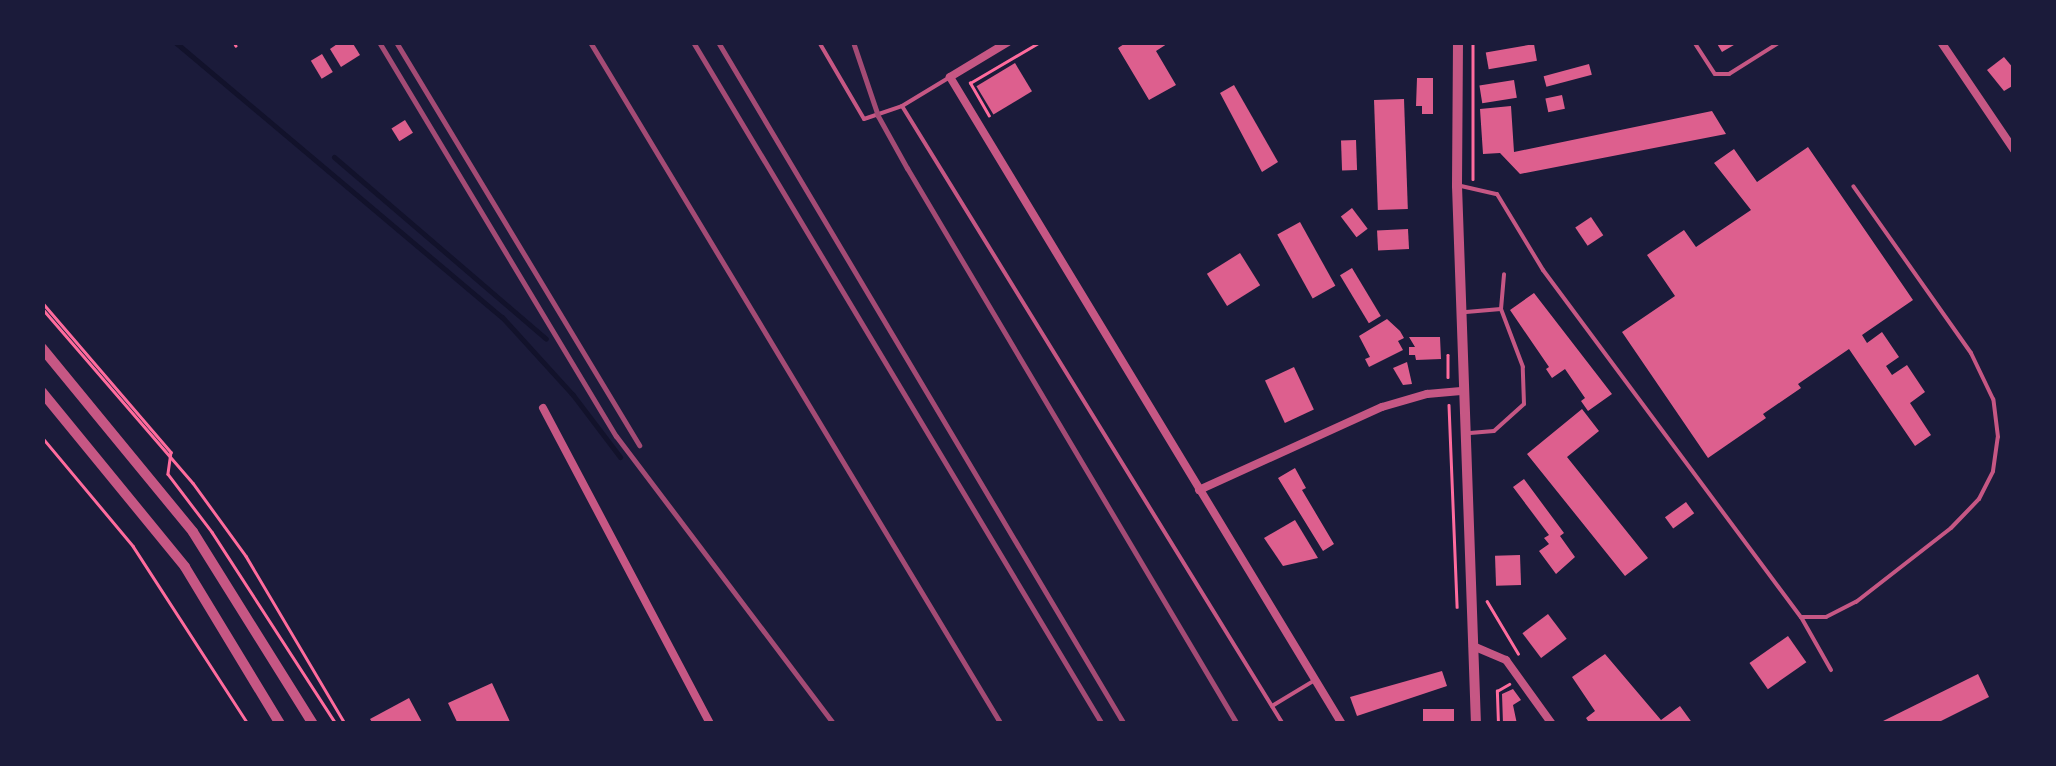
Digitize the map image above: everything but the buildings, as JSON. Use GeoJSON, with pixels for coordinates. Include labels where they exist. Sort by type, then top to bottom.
{"type":"FeatureCollection","features":[{"type":"Feature","properties":{"kind":"street"},"geometry":{"type":"LineString","coordinates":[[1008,42],[950,77],[1342,724]]}},
{"type":"Feature","properties":{"kind":"street"},"geometry":{"type":"LineString","coordinates":[[1458,42],[1457,186],[1476,724]]}},
{"type":"Feature","properties":{"kind":"street"},"geometry":{"type":"LineString","coordinates":[[1941,42],[2014,150]]}},
{"type":"Feature","properties":{"kind":"street"},"geometry":{"type":"LineString","coordinates":[[42,348],[193,532],[313,724]]}},
{"type":"Feature","properties":{"kind":"street"},"geometry":{"type":"LineString","coordinates":[[1199,490],[1382,406],[1427,394],[1464,391]]}},
{"type":"Feature","properties":{"kind":"street"},"geometry":{"type":"LineString","coordinates":[[42,392],[185,567],[280,724]]}},
{"type":"Feature","properties":{"kind":"street"},"geometry":{"type":"LineString","coordinates":[[543,408],[710,724]]}},
{"type":"Feature","properties":{"kind":"street"},"geometry":{"type":"LineString","coordinates":[[1473,646],[1506,660],[1552,724]]}},
{"type":"Feature","properties":{"kind":"lane"},"geometry":{"type":"LineString","coordinates":[[819,42],[864,119],[902,106],[950,77]]}},
{"type":"Feature","properties":{"kind":"lane"},"geometry":{"type":"LineString","coordinates":[[1694,42],[1715,74],[1729,74],[1780,42]]}},
{"type":"Feature","properties":{"kind":"lane"},"geometry":{"type":"LineString","coordinates":[[902,106],[1283,724]]}},
{"type":"Feature","properties":{"kind":"lane"},"geometry":{"type":"LineString","coordinates":[[1457,186],[1497,194],[1543,270],[1801,618],[1832,670]]}},
{"type":"Feature","properties":{"kind":"lane"},"geometry":{"type":"LineString","coordinates":[[1801,618],[1826,616],[1856,602],[1951,528],[1979,499],[1993,471],[1998,436],[1993,399],[1971,353],[1853,186]]}},
{"type":"Feature","properties":{"kind":"lane"},"geometry":{"type":"LineString","coordinates":[[1466,433],[1494,431],[1524,404],[1524,367],[1501,309],[1504,274]]}},
{"type":"Feature","properties":{"kind":"lane"},"geometry":{"type":"LineString","coordinates":[[1462,312],[1501,309]]}},
{"type":"Feature","properties":{"kind":"lane"},"geometry":{"type":"LineString","coordinates":[[1272,706],[1315,680]]}},
{"type":"Feature","properties":{"kind":"path"},"geometry":{"type":"LineString","coordinates":[[981,128],[990,115],[970,83],[1040,42]]}},
{"type":"Feature","properties":{"kind":"path"},"geometry":{"type":"LineString","coordinates":[[42,302],[171,452],[168,474],[212,532],[336,724]]}},
{"type":"Feature","properties":{"kind":"path"},"geometry":{"type":"LineString","coordinates":[[42,308],[170,458],[246,556],[344,722]]}},
{"type":"Feature","properties":{"kind":"path"},"geometry":{"type":"LineString","coordinates":[[42,437],[134,546],[248,724]]}},
{"type":"Feature","properties":{"kind":"path"},"geometry":{"type":"LineString","coordinates":[[1456,599],[1486,596],[1490,612],[1520,656]]}},
{"type":"Feature","properties":{"kind":"path"},"geometry":{"type":"LineString","coordinates":[[1498,724],[1498,687],[1504,683],[1513,687]]}},
{"type":"Feature","properties":{"kind":"path"},"geometry":{"type":"LineString","coordinates":[[323,724],[340,714]]}},
{"type":"Feature","properties":{"kind":"waterway"},"geometry":{"type":"LineString","coordinates":[[175,42],[502,317],[573,395],[620,457]]}},
{"type":"Feature","properties":{"kind":"waterway"},"geometry":{"type":"LineString","coordinates":[[334,157],[546,339]]}},
{"type":"Feature","properties":{"kind":"railway"},"geometry":{"type":"LineString","coordinates":[[379,42],[616,436],[834,724]]}},
{"type":"Feature","properties":{"kind":"railway"},"geometry":{"type":"LineString","coordinates":[[396,42],[639,445]]}},
{"type":"Feature","properties":{"kind":"railway"},"geometry":{"type":"LineString","coordinates":[[590,42],[1001,724]]}},
{"type":"Feature","properties":{"kind":"railway"},"geometry":{"type":"LineString","coordinates":[[693,42],[1102,724]]}},
{"type":"Feature","properties":{"kind":"railway"},"geometry":{"type":"LineString","coordinates":[[718,42],[1124,724]]}},
{"type":"Feature","properties":{"kind":"railway"},"geometry":{"type":"LineString","coordinates":[[853,42],[878,116],[907,168],[1237,724]]}}]}
